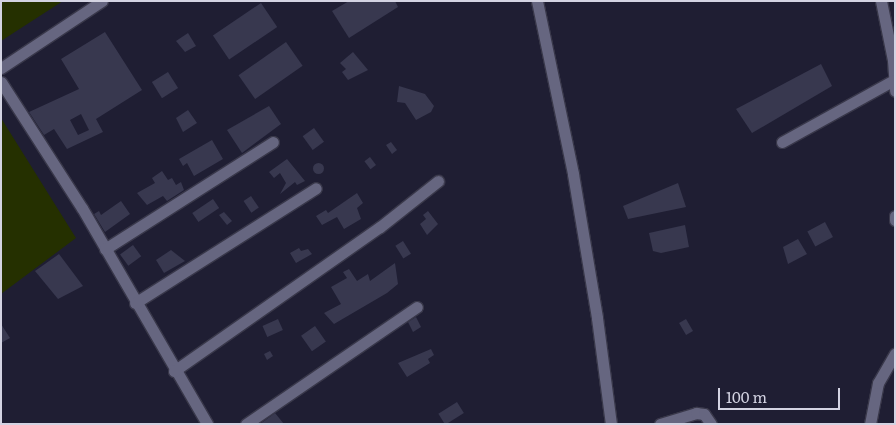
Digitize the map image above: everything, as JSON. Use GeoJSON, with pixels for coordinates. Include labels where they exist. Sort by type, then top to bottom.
{"type":"FeatureCollection","features":[{"type":"Feature","properties":{"kind":"street"},"geometry":{"type":"LineString","coordinates":[[1,68],[102,1]]}},
{"type":"Feature","properties":{"kind":"street"},"geometry":{"type":"LineString","coordinates":[[537,1],[572,174],[611,424]]}},
{"type":"Feature","properties":{"kind":"street"},"geometry":{"type":"LineString","coordinates":[[782,142],[894,85],[881,1]]}},
{"type":"Feature","properties":{"kind":"street"},"geometry":{"type":"LineString","coordinates":[[1,82],[105,249],[174,371],[207,424]]}},
{"type":"Feature","properties":{"kind":"street"},"geometry":{"type":"LineString","coordinates":[[105,249],[273,142]]}},
{"type":"Feature","properties":{"kind":"street"},"geometry":{"type":"LineString","coordinates":[[174,371],[387,222],[438,181]]}},
{"type":"Feature","properties":{"kind":"street"},"geometry":{"type":"LineString","coordinates":[[135,303],[316,188]]}},
{"type":"Feature","properties":{"kind":"street"},"geometry":{"type":"LineString","coordinates":[[246,424],[417,307]]}},
{"type":"Feature","properties":{"kind":"street"},"geometry":{"type":"LineString","coordinates":[[870,424],[878,382],[895,354]]}},
{"type":"Feature","properties":{"kind":"street"},"geometry":{"type":"LineString","coordinates":[[660,424],[696,413],[704,414],[711,424]]}},
{"type":"Feature","properties":{"kind":"green space"},"geometry":{"type":"Polygon","coordinates":[[[1,1],[63,1],[1,41],[1,1]]]}},
{"type":"Feature","properties":{"kind":"green space"},"geometry":{"type":"Polygon","coordinates":[[[1,118],[76,238],[1,294],[1,118]]]}},
{"type":"Feature","properties":{"kind":"building"},"geometry":{"type":"Polygon","coordinates":[[[349,1],[395,1],[398,7],[349,38],[332,11],[349,1]]]}},
{"type":"Feature","properties":{"kind":"building"},"geometry":{"type":"Polygon","coordinates":[[[261,3],[277,27],[229,59],[213,35],[261,3]]]}},
{"type":"Feature","properties":{"kind":"building"},"geometry":{"type":"Polygon","coordinates":[[[105,32],[142,90],[96,119],[103,132],[67,149],[54,129],[44,135],[29,112],[79,89],[61,59],[105,32]],[[81,114],[70,120],[78,135],[89,130],[81,114]]]}},
{"type":"Feature","properties":{"kind":"building"},"geometry":{"type":"Polygon","coordinates":[[[188,33],[196,46],[185,52],[176,41],[188,33]]]}},
{"type":"Feature","properties":{"kind":"building"},"geometry":{"type":"Polygon","coordinates":[[[286,42],[303,66],[255,99],[238,75],[286,42]]]}},
{"type":"Feature","properties":{"kind":"building"},"geometry":{"type":"Polygon","coordinates":[[[353,52],[368,70],[348,80],[342,72],[346,69],[340,63],[353,52]]]}},
{"type":"Feature","properties":{"kind":"building"},"geometry":{"type":"Polygon","coordinates":[[[821,64],[832,86],[752,133],[736,109],[821,64]]]}},
{"type":"Feature","properties":{"kind":"building"},"geometry":{"type":"Polygon","coordinates":[[[168,72],[178,88],[162,98],[152,82],[168,72]]]}},
{"type":"Feature","properties":{"kind":"building"},"geometry":{"type":"Polygon","coordinates":[[[399,86],[425,94],[434,106],[431,112],[416,120],[405,103],[397,102],[399,86]]]}},
{"type":"Feature","properties":{"kind":"building"},"geometry":{"type":"Polygon","coordinates":[[[269,106],[281,124],[242,153],[227,130],[269,106]]]}},
{"type":"Feature","properties":{"kind":"building"},"geometry":{"type":"Polygon","coordinates":[[[188,110],[197,123],[183,132],[176,118],[188,110]]]}},
{"type":"Feature","properties":{"kind":"building"},"geometry":{"type":"Polygon","coordinates":[[[314,128],[324,142],[313,150],[303,136],[314,128]]]}},
{"type":"Feature","properties":{"kind":"building"},"geometry":{"type":"Polygon","coordinates":[[[212,140],[223,159],[194,176],[187,163],[183,166],[179,159],[212,140]]]}},
{"type":"Feature","properties":{"kind":"building"},"geometry":{"type":"Polygon","coordinates":[[[391,142],[397,150],[392,154],[386,145],[391,142]]]}},
{"type":"Feature","properties":{"kind":"building"},"geometry":{"type":"Polygon","coordinates":[[[370,157],[376,165],[370,169],[364,161],[370,157]]]}},
{"type":"Feature","properties":{"kind":"building"},"geometry":{"type":"Polygon","coordinates":[[[287,159],[305,181],[297,185],[295,182],[280,194],[286,183],[280,173],[274,178],[269,172],[287,159]]]}},
{"type":"Feature","properties":{"kind":"building"},"geometry":{"type":"Polygon","coordinates":[[[318,162],[324,168],[318,174],[312,168],[318,162]]]}},
{"type":"Feature","properties":{"kind":"building"},"geometry":{"type":"Polygon","coordinates":[[[162,171],[168,180],[172,178],[176,185],[181,182],[184,190],[167,201],[163,196],[147,205],[137,193],[155,183],[152,178],[162,171]]]}},
{"type":"Feature","properties":{"kind":"building"},"geometry":{"type":"Polygon","coordinates":[[[678,183],[686,207],[628,219],[623,206],[678,183]]]}},
{"type":"Feature","properties":{"kind":"building"},"geometry":{"type":"Polygon","coordinates":[[[357,193],[363,203],[357,208],[361,219],[344,229],[337,217],[322,225],[316,216],[326,210],[328,213],[357,193]]]}},
{"type":"Feature","properties":{"kind":"building"},"geometry":{"type":"Polygon","coordinates":[[[251,196],[259,208],[251,213],[244,201],[251,196]]]}},
{"type":"Feature","properties":{"kind":"building"},"geometry":{"type":"Polygon","coordinates":[[[213,199],[219,208],[198,222],[192,213],[213,199]]]}},
{"type":"Feature","properties":{"kind":"building"},"geometry":{"type":"Polygon","coordinates":[[[121,201],[130,214],[105,232],[94,214],[99,211],[101,215],[121,201]]]}},
{"type":"Feature","properties":{"kind":"building"},"geometry":{"type":"Polygon","coordinates":[[[428,211],[438,224],[427,235],[420,224],[426,219],[423,215],[428,211]]]}},
{"type":"Feature","properties":{"kind":"building"},"geometry":{"type":"Polygon","coordinates":[[[224,212],[232,221],[227,225],[219,215],[224,212]]]}},
{"type":"Feature","properties":{"kind":"building"},"geometry":{"type":"Polygon","coordinates":[[[825,222],[833,237],[815,246],[807,231],[825,222]]]}},
{"type":"Feature","properties":{"kind":"building"},"geometry":{"type":"Polygon","coordinates":[[[685,225],[689,247],[661,253],[653,251],[649,233],[685,225]]]}},
{"type":"Feature","properties":{"kind":"building"},"geometry":{"type":"Polygon","coordinates":[[[798,239],[807,254],[788,264],[783,247],[798,239]]]}},
{"type":"Feature","properties":{"kind":"building"},"geometry":{"type":"Polygon","coordinates":[[[403,241],[411,254],[403,258],[395,246],[403,241]]]}},
{"type":"Feature","properties":{"kind":"building"},"geometry":{"type":"Polygon","coordinates":[[[133,245],[141,256],[128,266],[120,254],[133,245]]]}},
{"type":"Feature","properties":{"kind":"building"},"geometry":{"type":"Polygon","coordinates":[[[299,248],[301,251],[308,249],[312,254],[296,263],[290,253],[299,248]]]}},
{"type":"Feature","properties":{"kind":"building"},"geometry":{"type":"Polygon","coordinates":[[[171,250],[185,261],[164,273],[156,260],[171,250]]]}},
{"type":"Feature","properties":{"kind":"building"},"geometry":{"type":"Polygon","coordinates":[[[59,254],[83,286],[58,299],[35,271],[59,254]]]}},
{"type":"Feature","properties":{"kind":"building"},"geometry":{"type":"Polygon","coordinates":[[[395,263],[398,284],[387,293],[334,324],[324,313],[341,304],[331,287],[347,278],[343,272],[349,269],[357,281],[368,274],[370,281],[395,263]]]}},
{"type":"Feature","properties":{"kind":"building"},"geometry":{"type":"Polygon","coordinates":[[[416,317],[421,327],[413,332],[408,322],[416,317]]]}},
{"type":"Feature","properties":{"kind":"building"},"geometry":{"type":"Polygon","coordinates":[[[278,319],[283,330],[267,337],[262,326],[278,319]]]}},
{"type":"Feature","properties":{"kind":"building"},"geometry":{"type":"Polygon","coordinates":[[[686,319],[693,331],[686,335],[679,323],[686,319]]]}},
{"type":"Feature","properties":{"kind":"building"},"geometry":{"type":"Polygon","coordinates":[[[1,324],[10,338],[1,343],[1,324]]]}},
{"type":"Feature","properties":{"kind":"building"},"geometry":{"type":"Polygon","coordinates":[[[315,326],[326,342],[312,351],[301,336],[315,326]]]}},
{"type":"Feature","properties":{"kind":"building"},"geometry":{"type":"Polygon","coordinates":[[[431,349],[434,355],[428,359],[430,363],[407,377],[398,363],[431,349]]]}},
{"type":"Feature","properties":{"kind":"building"},"geometry":{"type":"Polygon","coordinates":[[[270,351],[273,356],[267,360],[264,354],[270,351]]]}},
{"type":"Feature","properties":{"kind":"building"},"geometry":{"type":"Polygon","coordinates":[[[457,402],[464,413],[446,424],[438,414],[457,402]]]}},
{"type":"Feature","properties":{"kind":"building"},"geometry":{"type":"Polygon","coordinates":[[[275,413],[284,424],[260,424],[271,416],[275,413]]]}}]}
